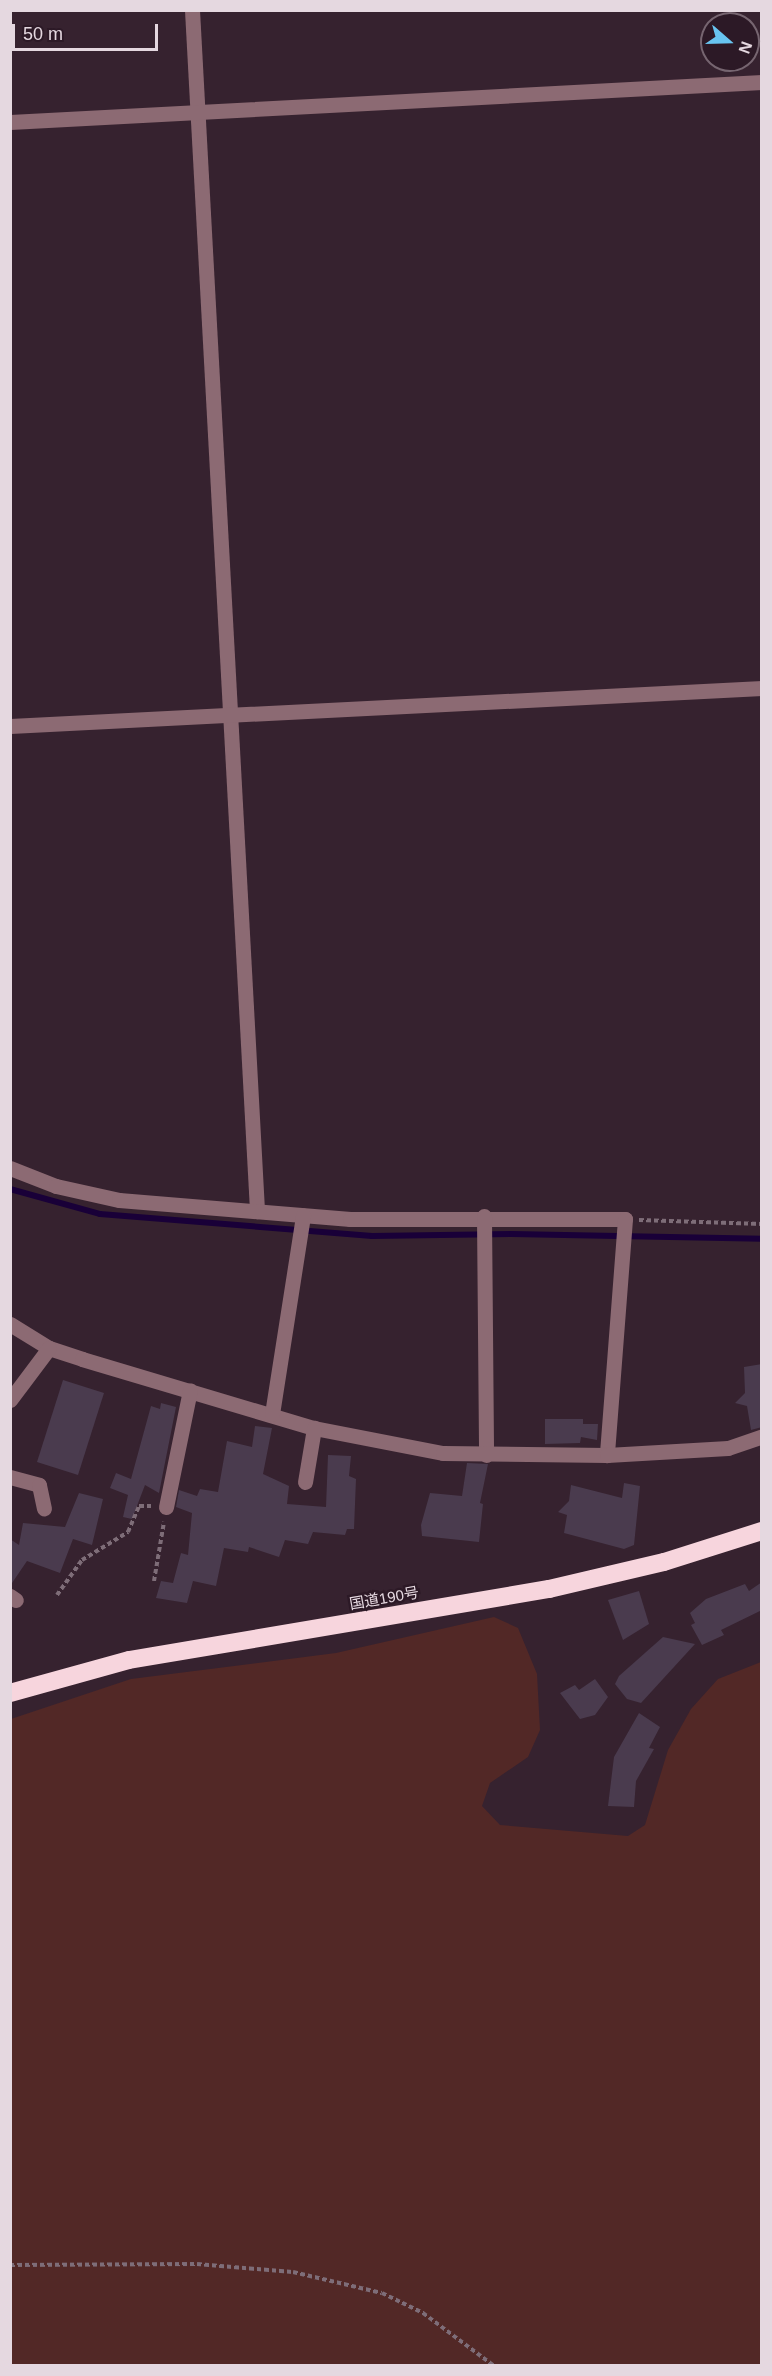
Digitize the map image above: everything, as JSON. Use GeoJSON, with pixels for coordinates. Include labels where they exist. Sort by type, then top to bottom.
{"type":"FeatureCollection","features":[{"type":"Feature","properties":{"kind":"highway","name":"国道190号"},"geometry":{"type":"LineString","coordinates":[[10,1693],[129,1660],[549,1589],[664,1563],[762,1531]]}},
{"type":"Feature","properties":{"kind":"street"},"geometry":{"type":"LineString","coordinates":[[192,10],[257,1211]]}},
{"type":"Feature","properties":{"kind":"street"},"geometry":{"type":"LineString","coordinates":[[10,122],[762,82]]}},
{"type":"Feature","properties":{"kind":"street"},"geometry":{"type":"LineString","coordinates":[[10,726],[762,688]]}},
{"type":"Feature","properties":{"kind":"street"},"geometry":{"type":"LineString","coordinates":[[10,1168],[56,1186],[119,1200],[303,1215],[394,1219],[484,1216],[625,1219],[606,1455]]}},
{"type":"Feature","properties":{"kind":"street"},"geometry":{"type":"LineString","coordinates":[[272,1414],[303,1215]]}},
{"type":"Feature","properties":{"kind":"street"},"geometry":{"type":"LineString","coordinates":[[484,1216],[486,1455]]}},
{"type":"Feature","properties":{"kind":"street"},"geometry":{"type":"LineString","coordinates":[[10,1324],[49,1348],[314,1428],[443,1453],[606,1455],[728,1448],[762,1436]]}},
{"type":"Feature","properties":{"kind":"street"},"geometry":{"type":"LineString","coordinates":[[10,1400],[49,1348]]}},
{"type":"Feature","properties":{"kind":"street"},"geometry":{"type":"LineString","coordinates":[[166,1507],[190,1390]]}},
{"type":"Feature","properties":{"kind":"street"},"geometry":{"type":"LineString","coordinates":[[305,1482],[314,1428]]}},
{"type":"Feature","properties":{"kind":"street"},"geometry":{"type":"LineString","coordinates":[[10,1477],[39,1485],[44,1508]]}},
{"type":"Feature","properties":{"kind":"path"},"geometry":{"type":"LineString","coordinates":[[625,1219],[762,1224]]}},
{"type":"Feature","properties":{"kind":"path"},"geometry":{"type":"LineString","coordinates":[[57,1595],[82,1560],[128,1532],[139,1506],[166,1507],[154,1581]]}},
{"type":"Feature","properties":{"kind":"path"},"geometry":{"type":"LineString","coordinates":[[10,2265],[197,2264],[293,2272],[382,2293],[423,2313],[494,2366]]}},
{"type":"Feature","properties":{"kind":"shaded area"},"geometry":{"type":"Polygon","coordinates":[[[494,1617],[518,1628],[537,1674],[540,1730],[528,1757],[490,1783],[482,1806],[500,1825],[628,1836],[645,1825],[668,1750],[691,1709],[718,1679],[761,1662],[761,2365],[11,2365],[11,1719],[131,1679],[336,1653],[494,1617]]]}},
{"type":"Feature","properties":{"kind":"building"},"geometry":{"type":"Polygon","coordinates":[[[762,1364],[762,1427],[751,1430],[747,1406],[735,1403],[745,1393],[744,1367],[762,1364]]]}},
{"type":"Feature","properties":{"kind":"building"},"geometry":{"type":"Polygon","coordinates":[[[63,1380],[104,1393],[78,1475],[37,1462],[63,1380]]]}},
{"type":"Feature","properties":{"kind":"building"},"geometry":{"type":"Polygon","coordinates":[[[161,1403],[176,1407],[159,1493],[145,1485],[132,1519],[123,1517],[128,1495],[110,1488],[116,1473],[131,1479],[151,1406],[160,1409],[161,1403]]]}},
{"type":"Feature","properties":{"kind":"building"},"geometry":{"type":"Polygon","coordinates":[[[545,1419],[583,1419],[583,1424],[598,1424],[597,1440],[581,1437],[580,1443],[545,1444],[545,1419]]]}},
{"type":"Feature","properties":{"kind":"building"},"geometry":{"type":"Polygon","coordinates":[[[255,1426],[272,1428],[263,1474],[289,1486],[287,1504],[326,1507],[328,1455],[351,1456],[349,1476],[356,1479],[354,1529],[347,1529],[345,1535],[313,1532],[308,1544],[285,1540],[279,1557],[249,1547],[248,1552],[224,1548],[216,1586],[193,1581],[187,1603],[156,1598],[161,1581],[173,1583],[181,1553],[188,1555],[192,1513],[176,1507],[179,1490],[197,1496],[200,1489],[218,1492],[227,1441],[252,1447],[255,1426]]]}},
{"type":"Feature","properties":{"kind":"building"},"geometry":{"type":"Polygon","coordinates":[[[467,1463],[488,1464],[480,1503],[483,1504],[479,1542],[422,1536],[421,1525],[430,1493],[462,1496],[467,1463]]]}},
{"type":"Feature","properties":{"kind":"building"},"geometry":{"type":"Polygon","coordinates":[[[624,1483],[640,1486],[634,1545],[624,1549],[564,1533],[567,1515],[558,1512],[569,1501],[571,1485],[622,1498],[624,1483]]]}},
{"type":"Feature","properties":{"kind":"building"},"geometry":{"type":"Polygon","coordinates":[[[79,1493],[103,1499],[92,1545],[73,1539],[60,1573],[27,1561],[10,1586],[10,1539],[19,1545],[23,1523],[65,1527],[79,1493]]]}},
{"type":"Feature","properties":{"kind":"building"},"geometry":{"type":"Polygon","coordinates":[[[762,1582],[762,1610],[721,1630],[724,1635],[702,1645],[691,1625],[695,1623],[690,1613],[706,1599],[745,1584],[749,1591],[762,1582]]]}},
{"type":"Feature","properties":{"kind":"building"},"geometry":{"type":"Polygon","coordinates":[[[639,1591],[649,1624],[623,1640],[608,1600],[639,1591]]]}},
{"type":"Feature","properties":{"kind":"building"},"geometry":{"type":"Polygon","coordinates":[[[663,1637],[695,1644],[641,1703],[627,1699],[615,1684],[619,1676],[663,1637]]]}},
{"type":"Feature","properties":{"kind":"building"},"geometry":{"type":"Polygon","coordinates":[[[595,1679],[608,1697],[595,1715],[580,1719],[560,1693],[575,1685],[579,1690],[595,1679]]]}},
{"type":"Feature","properties":{"kind":"building"},"geometry":{"type":"Polygon","coordinates":[[[639,1713],[660,1727],[649,1748],[654,1749],[636,1781],[634,1807],[608,1806],[614,1757],[639,1713]]]}},
{"type":"Feature","properties":{"kind":"waterway"},"geometry":{"type":"LineString","coordinates":[[10,1189],[100,1214],[372,1236],[512,1234],[762,1239]]}}]}
